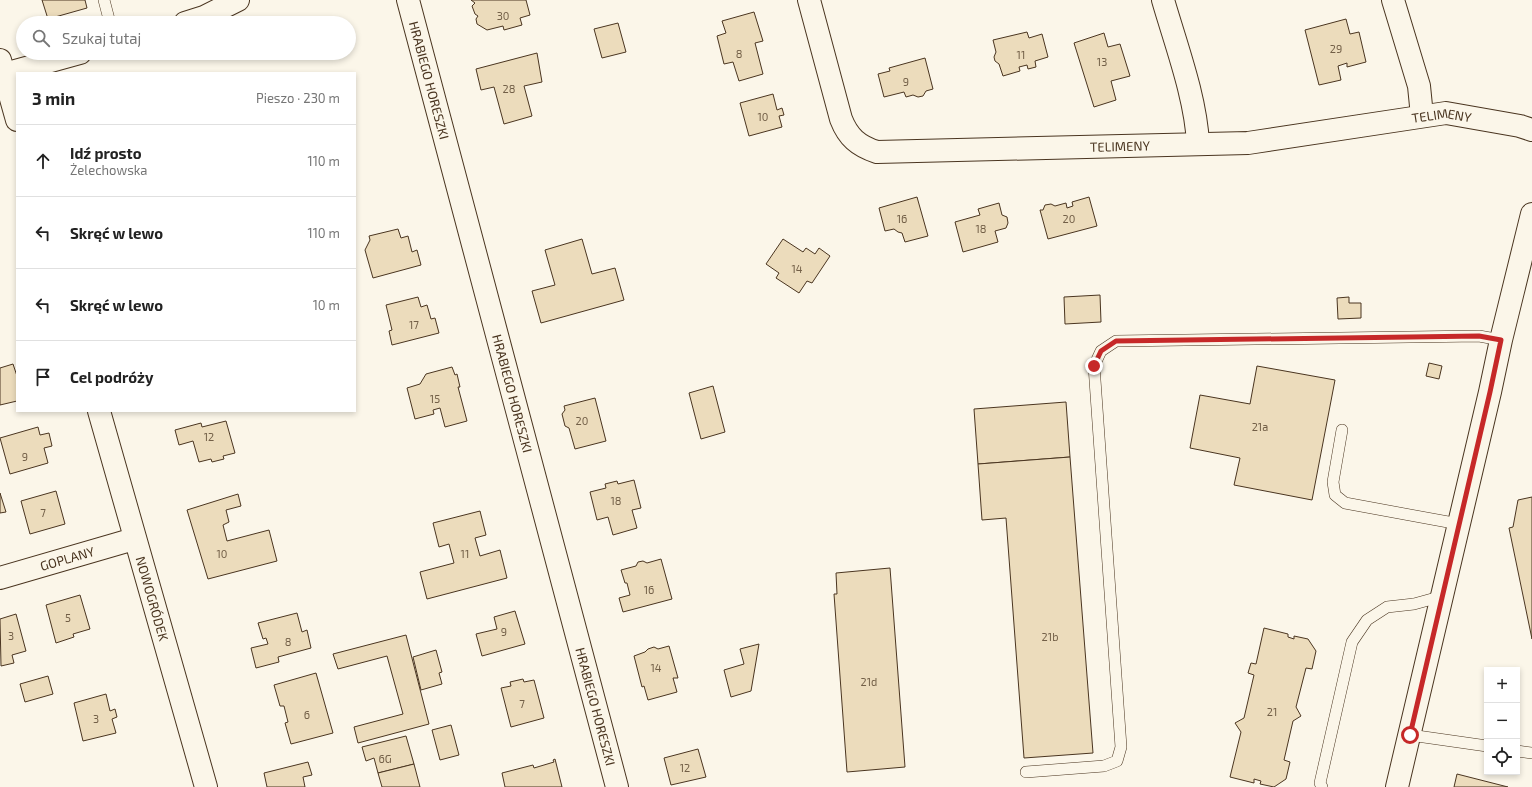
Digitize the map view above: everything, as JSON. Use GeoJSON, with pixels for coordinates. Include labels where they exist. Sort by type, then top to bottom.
{"type":"FeatureCollection","features":[{"type":"Feature","properties":{"kind":"street"},"geometry":{"type":"LineString","coordinates":[[206,16],[238,0]]}},
{"type":"Feature","properties":{"kind":"street","name":"HRABIEGO HORESZKI"},"geometry":{"type":"LineString","coordinates":[[408,0],[617,787]]}},
{"type":"Feature","properties":{"kind":"street","name":"TELIMENY"},"geometry":{"type":"LineString","coordinates":[[808,0],[841,119],[846,131],[855,141],[866,148],[877,152],[1248,143],[1446,112],[1520,126],[1532,130]]}},
{"type":"Feature","properties":{"kind":"street"},"geometry":{"type":"LineString","coordinates":[[1163,0],[1193,104],[1198,144]]}},
{"type":"Feature","properties":{"kind":"street"},"geometry":{"type":"LineString","coordinates":[[1393,0],[1419,86],[1422,116]]}},
{"type":"Feature","properties":{"kind":"street"},"geometry":{"type":"LineString","coordinates":[[16,116],[2,67],[41,60]]}},
{"type":"Feature","properties":{"kind":"street"},"geometry":{"type":"LineString","coordinates":[[1398,787],[1501,340],[1532,214]]}},
{"type":"Feature","properties":{"kind":"street","name":"NOWOGRÓDEK"},"geometry":{"type":"LineString","coordinates":[[99,412],[134,539],[206,787]]}},
{"type":"Feature","properties":{"kind":"street","name":"GOPLANY"},"geometry":{"type":"LineString","coordinates":[[0,578],[134,539]]}},
{"type":"Feature","properties":{"kind":"lane"},"geometry":{"type":"LineString","coordinates":[[104,0],[108,16]]}},
{"type":"Feature","properties":{"kind":"lane"},"geometry":{"type":"LineString","coordinates":[[1026,772],[1104,766],[1117,761],[1121,747],[1094,366],[1101,351],[1116,341],[1479,336],[1501,340]]}},
{"type":"Feature","properties":{"kind":"lane"},"geometry":{"type":"LineString","coordinates":[[1342,430],[1334,482],[1335,495],[1345,503],[1459,524]]}},
{"type":"Feature","properties":{"kind":"lane"},"geometry":{"type":"LineString","coordinates":[[1322,787],[1320,783],[1352,642],[1367,620],[1387,607],[1414,604],[1443,596]]}},
{"type":"Feature","properties":{"kind":"lane"},"geometry":{"type":"LineString","coordinates":[[1410,735],[1484,746]]}},
{"type":"Feature","properties":{"kind":"lane"},"geometry":{"type":"LineString","coordinates":[[1520,751],[1532,753]]}},
{"type":"Feature","properties":{"kind":"building"},"geometry":{"type":"Polygon","coordinates":[[[42,0],[85,0],[87,8],[59,16],[47,16],[42,0]]]}},
{"type":"Feature","properties":{"kind":"building"},"geometry":{"type":"Polygon","coordinates":[[[471,0],[526,0],[530,15],[520,18],[522,25],[504,30],[503,26],[487,30],[477,24],[476,19],[478,16],[475,14],[472,6],[475,3],[471,0]]]}},
{"type":"Feature","properties":{"kind":"building"},"geometry":{"type":"Polygon","coordinates":[[[754,12],[763,41],[755,43],[763,74],[739,81],[733,62],[724,64],[717,36],[726,33],[722,21],[754,12]]]}},
{"type":"Feature","properties":{"kind":"building"},"geometry":{"type":"Polygon","coordinates":[[[1346,19],[1350,34],[1359,32],[1366,62],[1347,67],[1347,63],[1338,66],[1341,80],[1319,85],[1305,30],[1346,19]]]}},
{"type":"Feature","properties":{"kind":"building"},"geometry":{"type":"Polygon","coordinates":[[[618,23],[626,52],[602,58],[594,29],[618,23]]]}},
{"type":"Feature","properties":{"kind":"building"},"geometry":{"type":"Polygon","coordinates":[[[1027,32],[1029,38],[1042,34],[1048,57],[1035,61],[1036,67],[1028,69],[1027,65],[1019,67],[1020,71],[1003,76],[999,64],[995,61],[994,57],[996,52],[993,40],[1027,32]]]}},
{"type":"Feature","properties":{"kind":"building"},"geometry":{"type":"Polygon","coordinates":[[[1104,33],[1108,47],[1120,44],[1130,76],[1111,81],[1116,100],[1094,107],[1074,43],[1104,33]]]}},
{"type":"Feature","properties":{"kind":"building"},"geometry":{"type":"Polygon","coordinates":[[[537,53],[542,82],[524,86],[532,116],[504,124],[494,87],[481,90],[476,69],[537,53]]]}},
{"type":"Feature","properties":{"kind":"building"},"geometry":{"type":"Polygon","coordinates":[[[925,58],[933,89],[926,91],[923,96],[918,97],[913,95],[906,97],[904,92],[884,97],[878,74],[890,71],[889,68],[925,58]]]}},
{"type":"Feature","properties":{"kind":"building"},"geometry":{"type":"Polygon","coordinates":[[[773,94],[777,110],[782,108],[784,115],[779,116],[782,127],[749,136],[740,103],[773,94]]]}},
{"type":"Feature","properties":{"kind":"building"},"geometry":{"type":"Polygon","coordinates":[[[917,197],[928,236],[905,242],[902,233],[894,229],[885,231],[879,208],[917,197]]]}},
{"type":"Feature","properties":{"kind":"building"},"geometry":{"type":"Polygon","coordinates":[[[1089,197],[1097,226],[1048,239],[1040,210],[1043,210],[1045,205],[1051,204],[1055,206],[1066,203],[1067,208],[1073,206],[1072,202],[1089,197]]]}},
{"type":"Feature","properties":{"kind":"building"},"geometry":{"type":"Polygon","coordinates":[[[999,203],[1002,215],[1007,217],[1008,223],[1006,228],[995,231],[998,242],[963,252],[955,222],[980,215],[978,209],[999,203]]]}},
{"type":"Feature","properties":{"kind":"building"},"geometry":{"type":"Polygon","coordinates":[[[398,229],[401,238],[408,236],[412,252],[417,250],[421,265],[373,278],[365,250],[370,240],[369,236],[398,229]]]}},
{"type":"Feature","properties":{"kind":"building"},"geometry":{"type":"Polygon","coordinates":[[[582,239],[592,274],[615,268],[624,300],[541,323],[532,291],[555,285],[545,250],[582,239]]]}},
{"type":"Feature","properties":{"kind":"building"},"geometry":{"type":"Polygon","coordinates":[[[783,239],[803,252],[806,248],[815,254],[819,248],[830,256],[812,283],[807,281],[799,293],[776,278],[779,273],[766,264],[783,239]]]}},
{"type":"Feature","properties":{"kind":"building"},"geometry":{"type":"Polygon","coordinates":[[[1100,295],[1101,322],[1065,324],[1064,297],[1100,295]]]}},
{"type":"Feature","properties":{"kind":"building"},"geometry":{"type":"Polygon","coordinates":[[[418,297],[421,307],[427,305],[431,319],[435,318],[439,333],[392,345],[389,331],[392,330],[386,305],[418,297]]]}},
{"type":"Feature","properties":{"kind":"building"},"geometry":{"type":"Polygon","coordinates":[[[1349,297],[1349,303],[1361,303],[1361,318],[1338,319],[1337,298],[1349,297]]]}},
{"type":"Feature","properties":{"kind":"building"},"geometry":{"type":"Polygon","coordinates":[[[1429,363],[1442,366],[1439,379],[1426,376],[1429,363]]]}},
{"type":"Feature","properties":{"kind":"building"},"geometry":{"type":"Polygon","coordinates":[[[13,364],[16,373],[16,401],[0,405],[0,368],[13,364]]]}},
{"type":"Feature","properties":{"kind":"building"},"geometry":{"type":"Polygon","coordinates":[[[1257,366],[1335,380],[1312,500],[1234,485],[1240,458],[1190,448],[1200,395],[1250,404],[1257,366]]]}},
{"type":"Feature","properties":{"kind":"building"},"geometry":{"type":"Polygon","coordinates":[[[452,367],[455,375],[457,374],[460,387],[458,387],[467,421],[445,427],[440,408],[433,410],[434,414],[415,419],[407,388],[420,384],[426,374],[452,367]]]}},
{"type":"Feature","properties":{"kind":"building"},"geometry":{"type":"Polygon","coordinates":[[[713,386],[725,432],[701,439],[689,393],[713,386]]]}},
{"type":"Feature","properties":{"kind":"building"},"geometry":{"type":"Polygon","coordinates":[[[595,398],[606,441],[575,449],[569,428],[565,426],[562,414],[565,410],[564,406],[595,398]]]}},
{"type":"Feature","properties":{"kind":"building"},"geometry":{"type":"Polygon","coordinates":[[[1066,402],[1070,457],[978,464],[974,409],[1066,402]]]}},
{"type":"Feature","properties":{"kind":"building"},"geometry":{"type":"Polygon","coordinates":[[[226,421],[235,453],[223,456],[224,459],[212,462],[211,459],[199,462],[193,441],[179,445],[175,430],[201,423],[202,427],[226,421]]]}},
{"type":"Feature","properties":{"kind":"building"},"geometry":{"type":"Polygon","coordinates":[[[38,427],[40,435],[49,433],[52,446],[44,448],[48,463],[10,474],[0,438],[38,427]]]}},
{"type":"Feature","properties":{"kind":"building"},"geometry":{"type":"Polygon","coordinates":[[[1070,457],[1093,753],[1024,758],[1006,518],[982,520],[978,464],[1070,457]]]}},
{"type":"Feature","properties":{"kind":"building"},"geometry":{"type":"Polygon","coordinates":[[[634,480],[641,508],[632,510],[637,528],[613,535],[608,517],[597,520],[590,492],[606,488],[605,484],[617,481],[618,484],[634,480]]]}},
{"type":"Feature","properties":{"kind":"building"},"geometry":{"type":"Polygon","coordinates":[[[56,491],[65,524],[30,534],[21,501],[56,491]]]}},
{"type":"Feature","properties":{"kind":"building"},"geometry":{"type":"Polygon","coordinates":[[[0,493],[6,512],[0,513],[0,493]]]}},
{"type":"Feature","properties":{"kind":"building"},"geometry":{"type":"Polygon","coordinates":[[[238,494],[241,506],[226,510],[229,522],[223,525],[227,541],[269,530],[277,561],[208,579],[187,510],[238,494]]]}},
{"type":"Feature","properties":{"kind":"building"},"geometry":{"type":"Polygon","coordinates":[[[1532,497],[1532,639],[1509,528],[1513,527],[1518,500],[1532,497]]]}},
{"type":"Feature","properties":{"kind":"building"},"geometry":{"type":"Polygon","coordinates":[[[480,511],[486,535],[475,538],[480,556],[500,550],[507,578],[427,599],[420,572],[454,563],[449,544],[439,547],[433,523],[480,511]]]}},
{"type":"Feature","properties":{"kind":"building"},"geometry":{"type":"Polygon","coordinates":[[[661,559],[672,599],[623,612],[619,598],[630,595],[627,583],[625,583],[621,570],[636,566],[638,562],[643,561],[647,563],[661,559]]]}},
{"type":"Feature","properties":{"kind":"building"},"geometry":{"type":"Polygon","coordinates":[[[890,568],[905,767],[847,772],[834,594],[837,594],[836,573],[890,568]]]}},
{"type":"Feature","properties":{"kind":"building"},"geometry":{"type":"Polygon","coordinates":[[[80,595],[90,629],[73,634],[74,637],[56,643],[46,605],[80,595]]]}},
{"type":"Feature","properties":{"kind":"building"},"geometry":{"type":"Polygon","coordinates":[[[515,611],[525,644],[482,656],[476,634],[497,629],[494,617],[515,611]]]}},
{"type":"Feature","properties":{"kind":"building"},"geometry":{"type":"Polygon","coordinates":[[[297,613],[302,632],[307,630],[311,648],[278,657],[279,662],[256,668],[251,648],[268,644],[266,638],[263,639],[258,623],[297,613]]]}},
{"type":"Feature","properties":{"kind":"building"},"geometry":{"type":"Polygon","coordinates":[[[16,614],[26,651],[12,655],[14,663],[1,666],[0,619],[16,614]]]}},
{"type":"Feature","properties":{"kind":"building"},"geometry":{"type":"Polygon","coordinates":[[[1264,628],[1288,634],[1288,637],[1294,639],[1294,636],[1308,639],[1316,651],[1312,669],[1306,668],[1296,707],[1301,716],[1293,721],[1284,760],[1290,762],[1286,779],[1274,787],[1260,784],[1261,781],[1254,779],[1254,783],[1230,777],[1241,732],[1235,723],[1244,718],[1254,675],[1248,673],[1251,663],[1256,664],[1264,628]]]}},
{"type":"Feature","properties":{"kind":"building"},"geometry":{"type":"Polygon","coordinates":[[[406,635],[429,724],[358,743],[354,727],[403,714],[387,656],[338,669],[333,654],[406,635]]]}},
{"type":"Feature","properties":{"kind":"building"},"geometry":{"type":"Polygon","coordinates":[[[759,644],[751,691],[731,697],[724,670],[744,664],[740,649],[759,644]]]}},
{"type":"Feature","properties":{"kind":"building"},"geometry":{"type":"Polygon","coordinates":[[[669,646],[678,678],[673,678],[677,692],[648,700],[644,686],[642,687],[634,656],[654,647],[658,649],[669,646]]]}},
{"type":"Feature","properties":{"kind":"building"},"geometry":{"type":"Polygon","coordinates":[[[436,650],[442,672],[439,673],[442,684],[421,690],[413,657],[436,650]]]}},
{"type":"Feature","properties":{"kind":"building"},"geometry":{"type":"Polygon","coordinates":[[[316,673],[333,733],[291,744],[285,723],[288,722],[284,706],[280,706],[274,685],[316,673]]]}},
{"type":"Feature","properties":{"kind":"building"},"geometry":{"type":"Polygon","coordinates":[[[48,676],[53,694],[25,702],[20,684],[48,676]]]}},
{"type":"Feature","properties":{"kind":"building"},"geometry":{"type":"Polygon","coordinates":[[[523,679],[524,682],[534,680],[544,718],[511,727],[501,688],[511,686],[510,682],[523,679]]]}},
{"type":"Feature","properties":{"kind":"building"},"geometry":{"type":"Polygon","coordinates":[[[106,694],[110,711],[115,709],[117,717],[112,719],[116,733],[83,741],[74,703],[106,694]]]}},
{"type":"Feature","properties":{"kind":"building"},"geometry":{"type":"Polygon","coordinates":[[[451,725],[459,755],[440,760],[432,730],[451,725]]]}},
{"type":"Feature","properties":{"kind":"building"},"geometry":{"type":"Polygon","coordinates":[[[406,736],[414,764],[378,773],[374,758],[366,761],[362,747],[406,736]]]}},
{"type":"Feature","properties":{"kind":"building"},"geometry":{"type":"Polygon","coordinates":[[[698,749],[706,777],[671,785],[664,758],[698,749]]]}},
{"type":"Feature","properties":{"kind":"building"},"geometry":{"type":"Polygon","coordinates":[[[555,759],[562,787],[505,787],[502,773],[533,765],[534,768],[554,762],[553,760],[555,759]]]}},
{"type":"Feature","properties":{"kind":"building"},"geometry":{"type":"Polygon","coordinates":[[[308,762],[312,775],[303,777],[305,787],[267,787],[264,773],[308,762]]]}},
{"type":"Feature","properties":{"kind":"building"},"geometry":{"type":"Polygon","coordinates":[[[414,764],[420,787],[382,787],[378,773],[414,764]]]}},
{"type":"Feature","properties":{"kind":"building"},"geometry":{"type":"Polygon","coordinates":[[[1457,774],[1508,787],[1454,787],[1457,774]]]}},
{"type":"Feature","properties":{"kind":"route"},"geometry":{"type":"LineString","coordinates":[[1094,366],[1101,351],[1116,341],[1479,336],[1501,340],[1452,559],[1410,735]]}}]}
